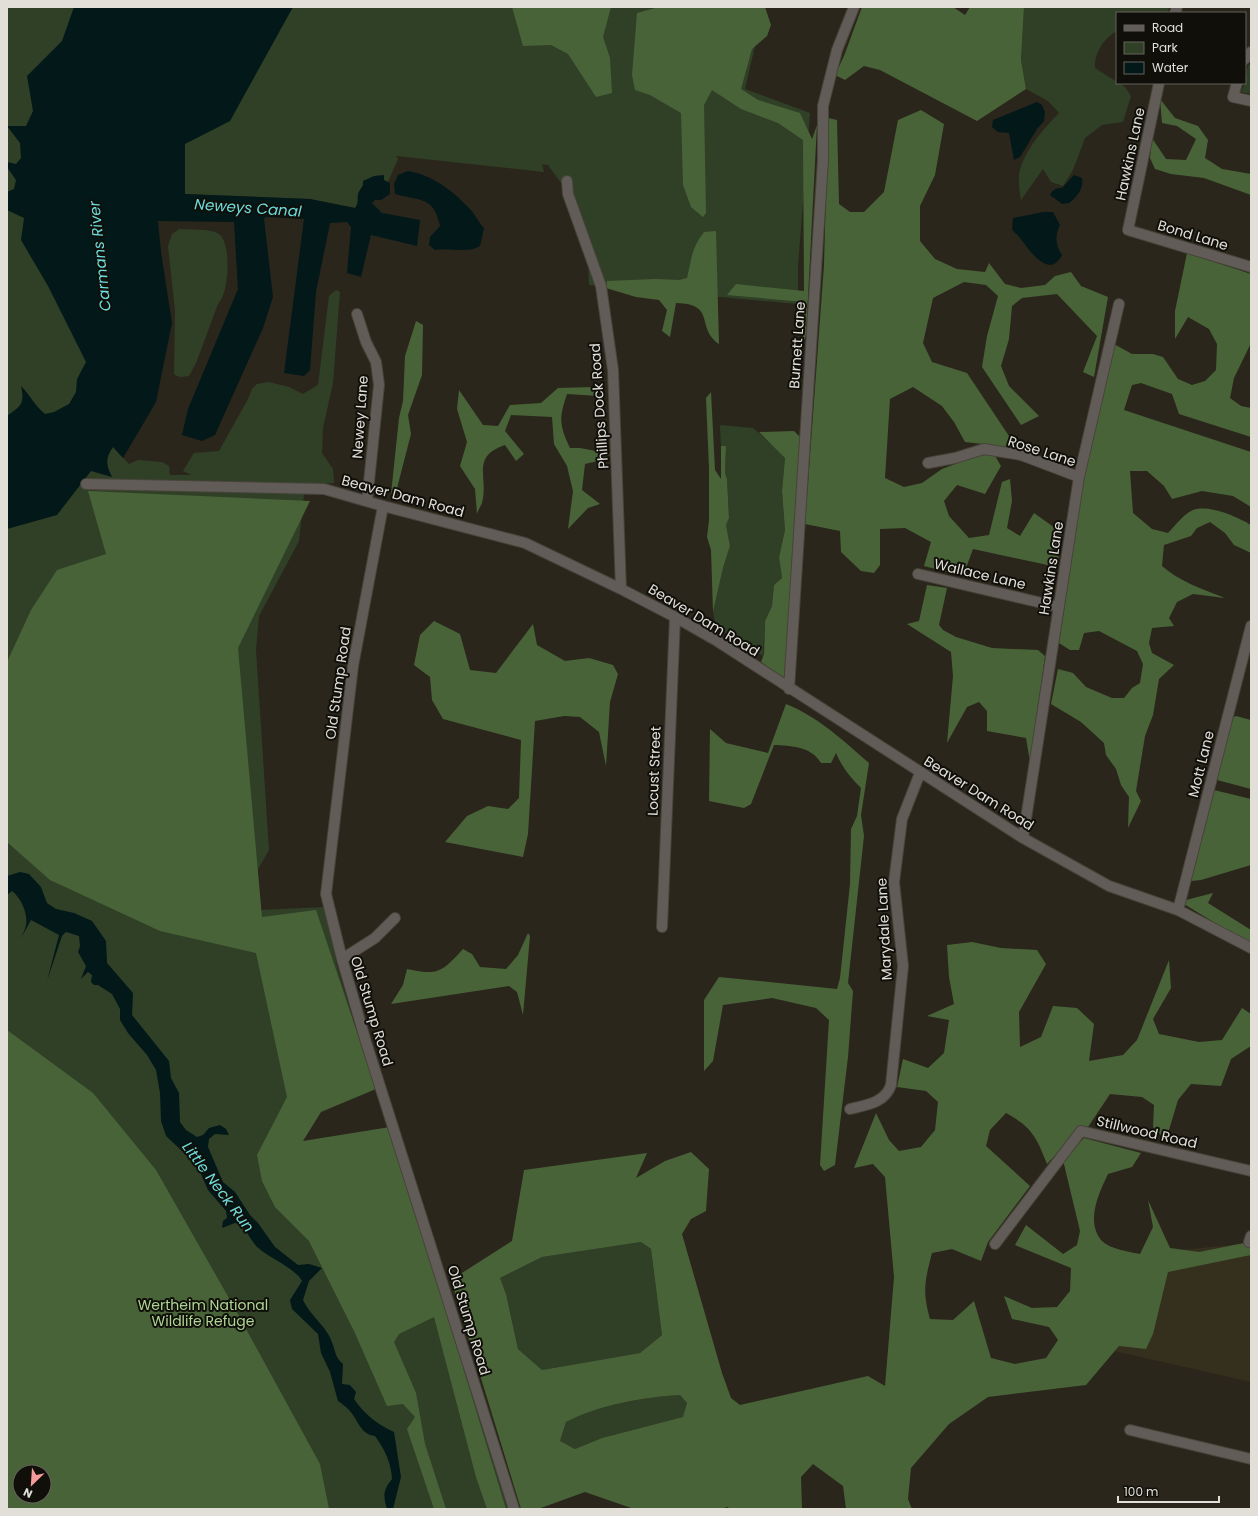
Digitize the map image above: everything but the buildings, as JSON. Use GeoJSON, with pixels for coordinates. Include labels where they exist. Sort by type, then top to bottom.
{"type":"FeatureCollection","features":[{"type":"Feature","properties":{"kind":"street","name":"Burnett Lane"},"geometry":{"type":"LineString","coordinates":[[789,689],[823,160],[823,106],[837,50],[854,7]]}},
{"type":"Feature","properties":{"kind":"street","name":"Hawkins Lane"},"geometry":{"type":"LineString","coordinates":[[1128,230],[1159,84]]}},
{"type":"Feature","properties":{"kind":"street"},"geometry":{"type":"LineString","coordinates":[[1237,84],[1233,97],[1251,101]]}},
{"type":"Feature","properties":{"kind":"street","name":"Phillips Dock Road"},"geometry":{"type":"LineString","coordinates":[[567,180],[568,194],[601,286],[613,370],[621,588]]}},
{"type":"Feature","properties":{"kind":"street","name":"Bond Lane"},"geometry":{"type":"LineString","coordinates":[[1128,230],[1251,267]]}},
{"type":"Feature","properties":{"kind":"street","name":"Hawkins Lane"},"geometry":{"type":"LineString","coordinates":[[1023,838],[1079,477],[1119,304]]}},
{"type":"Feature","properties":{"kind":"street","name":"Newey Lane"},"geometry":{"type":"LineString","coordinates":[[357,314],[366,342],[376,362],[379,385],[367,501]]}},
{"type":"Feature","properties":{"kind":"street","name":"Rose Lane"},"geometry":{"type":"LineString","coordinates":[[928,463],[955,458],[984,448],[1021,455],[1079,477]]}},
{"type":"Feature","properties":{"kind":"street","name":"Beaver Dam Road"},"geometry":{"type":"LineString","coordinates":[[86,484],[324,489],[382,506],[525,543],[621,588],[675,616],[1023,838],[1109,886],[1178,910],[1251,948]]}},
{"type":"Feature","properties":{"kind":"street","name":"Old Stump Road"},"geometry":{"type":"LineString","coordinates":[[382,506],[353,666],[326,894],[342,959],[366,1042],[514,1509]]}},
{"type":"Feature","properties":{"kind":"street","name":"Wallace Lane"},"geometry":{"type":"LineString","coordinates":[[918,574],[1059,607]]}},
{"type":"Feature","properties":{"kind":"street","name":"Locust Street"},"geometry":{"type":"LineString","coordinates":[[662,927],[675,616]]}},
{"type":"Feature","properties":{"kind":"street","name":"Mott Lane"},"geometry":{"type":"LineString","coordinates":[[1178,910],[1251,626]]}},
{"type":"Feature","properties":{"kind":"street","name":"Marydale Lane"},"geometry":{"type":"LineString","coordinates":[[850,1109],[879,1101],[885,1096],[891,1085],[903,966],[894,882],[902,819],[920,772]]}},
{"type":"Feature","properties":{"kind":"street"},"geometry":{"type":"LineString","coordinates":[[342,959],[375,938],[395,918]]}},
{"type":"Feature","properties":{"kind":"street","name":"Stillwood Road"},"geometry":{"type":"LineString","coordinates":[[995,1244],[1081,1131],[1251,1171]]}},
{"type":"Feature","properties":{"kind":"street"},"geometry":{"type":"LineString","coordinates":[[1130,1430],[1251,1459]]}},
{"type":"Feature","properties":{"kind":"shaded area"},"geometry":{"type":"Polygon","coordinates":[[[1251,1243],[1251,1382],[1083,1344],[1099,1245],[1140,1254],[1251,1243]]]}},
{"type":"Feature","properties":{"kind":"green space","name":"Wertheim National Wildlife Refuge"},"geometry":{"type":"Polygon","coordinates":[[[7,7],[764,7],[745,89],[810,113],[798,266],[798,304],[589,285],[588,260],[571,209],[561,183],[548,165],[542,164],[544,172],[396,156],[398,159],[388,182],[384,180],[384,176],[363,181],[355,208],[310,199],[185,194],[185,144],[176,139],[95,450],[108,471],[106,465],[107,459],[113,447],[129,464],[138,460],[162,462],[169,466],[170,475],[191,475],[183,471],[194,453],[219,451],[252,389],[257,384],[269,382],[289,387],[303,394],[318,385],[329,296],[336,290],[340,292],[333,383],[323,428],[322,453],[333,469],[334,483],[305,485],[299,541],[259,616],[256,650],[269,850],[234,911],[326,907],[337,966],[373,1085],[287,1097],[301,1144],[387,1130],[514,1509],[7,1509],[7,7]]]}},
{"type":"Feature","properties":{"kind":"green space"},"geometry":{"type":"Polygon","coordinates":[[[512,7],[611,7],[603,37],[610,58],[612,93],[596,97],[568,54],[551,45],[523,46],[512,7]]]}},
{"type":"Feature","properties":{"kind":"green space"},"geometry":{"type":"Polygon","coordinates":[[[659,7],[765,7],[771,25],[767,36],[752,49],[741,89],[758,100],[800,113],[812,139],[817,125],[806,335],[803,343],[804,302],[727,295],[736,284],[804,291],[803,140],[778,123],[741,109],[712,90],[704,105],[706,213],[703,217],[691,207],[683,185],[681,113],[650,95],[635,90],[632,75],[637,13],[659,7]]]}},
{"type":"Feature","properties":{"kind":"green space"},"geometry":{"type":"Polygon","coordinates":[[[862,7],[953,7],[965,15],[970,7],[1024,7],[1021,60],[1026,89],[977,121],[880,70],[864,66],[845,80],[835,75],[844,56],[862,7]]]}},
{"type":"Feature","properties":{"kind":"green space"},"geometry":{"type":"Polygon","coordinates":[[[1024,7],[1170,7],[1168,12],[1116,12],[1116,32],[1101,46],[1096,57],[1095,68],[1116,81],[1116,84],[1120,84],[1125,87],[1131,96],[1123,122],[1102,125],[1085,138],[1073,170],[1063,186],[1051,182],[1043,169],[1021,200],[1019,175],[1024,158],[1034,141],[1059,113],[1048,101],[1026,89],[1021,60],[1024,7]]]}},
{"type":"Feature","properties":{"kind":"green space"},"geometry":{"type":"Polygon","coordinates":[[[1251,64],[1251,94],[1241,92],[1245,84],[1246,84],[1248,65],[1251,64]]]}},
{"type":"Feature","properties":{"kind":"green space"},"geometry":{"type":"Polygon","coordinates":[[[1160,99],[1175,118],[1198,126],[1208,140],[1205,158],[1222,169],[1251,174],[1251,195],[1204,178],[1171,174],[1155,169],[1150,158],[1152,138],[1166,159],[1186,160],[1196,139],[1177,126],[1162,123],[1160,99]]]}},
{"type":"Feature","properties":{"kind":"green space"},"geometry":{"type":"Polygon","coordinates":[[[921,110],[944,124],[935,175],[920,206],[920,241],[935,259],[957,269],[985,272],[989,263],[1005,284],[1021,288],[1045,285],[1055,276],[1071,272],[1081,286],[1108,297],[1094,377],[1083,372],[1097,336],[1057,294],[1022,298],[1012,306],[1009,339],[1001,366],[1009,386],[1039,416],[1021,425],[982,367],[987,336],[998,296],[986,285],[964,282],[933,298],[923,343],[932,362],[967,373],[1017,448],[965,442],[954,422],[942,406],[913,387],[890,399],[885,478],[904,487],[922,483],[942,469],[976,456],[994,454],[1001,466],[985,494],[957,485],[944,501],[949,516],[969,538],[989,535],[1002,482],[1010,479],[1012,501],[1007,528],[1020,536],[1034,513],[1062,533],[1057,567],[973,549],[963,576],[924,566],[931,542],[905,528],[880,529],[880,565],[874,573],[861,571],[841,552],[840,531],[805,524],[824,265],[828,118],[837,120],[839,204],[850,212],[864,212],[884,192],[898,120],[921,110]]]}},
{"type":"Feature","properties":{"kind":"green space"},"geometry":{"type":"Polygon","coordinates":[[[179,229],[205,230],[219,234],[223,239],[226,248],[228,269],[222,299],[218,304],[196,363],[189,376],[183,377],[174,374],[175,311],[168,246],[172,234],[179,229]]]}},
{"type":"Feature","properties":{"kind":"green space"},"geometry":{"type":"Polygon","coordinates":[[[716,231],[719,344],[708,331],[704,318],[697,307],[689,304],[676,303],[670,337],[662,331],[667,310],[659,300],[636,297],[606,288],[607,281],[655,279],[679,280],[687,278],[692,254],[700,238],[704,232],[716,231]]]}},
{"type":"Feature","properties":{"kind":"green space"},"geometry":{"type":"Polygon","coordinates":[[[1187,253],[1251,274],[1251,343],[1234,378],[1230,398],[1241,406],[1251,408],[1251,437],[1179,414],[1172,394],[1141,383],[1132,385],[1124,410],[1251,452],[1251,507],[1233,496],[1202,491],[1172,499],[1164,486],[1147,471],[1130,471],[1133,513],[1152,529],[1168,533],[1191,511],[1205,509],[1222,512],[1251,525],[1251,553],[1234,545],[1225,533],[1210,522],[1197,528],[1191,536],[1164,545],[1162,566],[1184,581],[1225,598],[1193,594],[1177,602],[1169,618],[1174,626],[1152,628],[1149,643],[1152,653],[1174,665],[1159,679],[1153,715],[1145,736],[1136,791],[1141,801],[1128,828],[1129,797],[1121,785],[1116,769],[1106,755],[1104,743],[1081,722],[1051,704],[1058,669],[1073,673],[1086,687],[1112,698],[1124,698],[1132,688],[1140,683],[1143,664],[1137,651],[1099,631],[1084,633],[1079,650],[1070,650],[1059,643],[1084,478],[1114,344],[1132,354],[1153,354],[1163,357],[1178,379],[1192,385],[1205,381],[1216,370],[1217,344],[1209,329],[1188,317],[1175,339],[1175,311],[1187,253]]]}},
{"type":"Feature","properties":{"kind":"green space"},"geometry":{"type":"Polygon","coordinates":[[[416,321],[423,325],[422,375],[408,415],[411,434],[396,492],[391,494],[399,418],[403,401],[405,356],[416,321]]]}},
{"type":"Feature","properties":{"kind":"green space"},"geometry":{"type":"Polygon","coordinates":[[[594,387],[599,396],[567,394],[561,421],[570,448],[580,448],[611,454],[602,460],[585,464],[582,490],[600,504],[588,508],[568,529],[573,491],[567,466],[554,444],[552,417],[511,415],[505,431],[524,454],[516,461],[505,445],[494,450],[488,455],[484,462],[483,469],[484,494],[477,514],[475,489],[460,466],[467,442],[457,409],[459,390],[483,425],[498,426],[510,405],[541,403],[558,388],[594,387]]]}},
{"type":"Feature","properties":{"kind":"green space"},"geometry":{"type":"Polygon","coordinates":[[[711,392],[715,470],[721,479],[721,446],[726,446],[725,473],[727,479],[729,518],[726,525],[730,546],[723,568],[713,612],[711,550],[707,537],[709,520],[709,468],[706,398],[711,392]]]}},
{"type":"Feature","properties":{"kind":"green space"},"geometry":{"type":"Polygon","coordinates":[[[720,425],[753,428],[785,458],[782,491],[785,530],[779,557],[782,578],[774,585],[772,606],[765,621],[763,656],[716,627],[713,612],[723,568],[730,546],[726,525],[729,518],[727,479],[725,473],[726,447],[721,446],[720,425]]]}},
{"type":"Feature","properties":{"kind":"green space"},"geometry":{"type":"Polygon","coordinates":[[[794,431],[801,438],[786,681],[761,662],[764,654],[765,621],[772,606],[774,585],[782,578],[779,557],[785,530],[782,491],[785,458],[759,432],[794,431]]]}},
{"type":"Feature","properties":{"kind":"green space"},"geometry":{"type":"Polygon","coordinates":[[[88,491],[310,501],[238,648],[262,917],[316,910],[376,1089],[321,1112],[303,1141],[390,1127],[506,1509],[487,1509],[476,1477],[434,1317],[399,1334],[394,1342],[416,1393],[425,1444],[446,1509],[434,1509],[407,1429],[415,1417],[403,1404],[387,1406],[354,1331],[309,1241],[275,1207],[262,1181],[257,1155],[287,1097],[256,953],[160,931],[50,880],[7,842],[7,662],[31,610],[57,570],[106,554],[88,491]]]}},
{"type":"Feature","properties":{"kind":"green space"},"geometry":{"type":"Polygon","coordinates":[[[927,585],[947,588],[939,625],[943,630],[956,637],[992,648],[1038,650],[1045,656],[1030,762],[1026,738],[987,731],[987,711],[979,702],[967,707],[947,743],[953,676],[951,652],[907,624],[919,621],[927,585]]]}},
{"type":"Feature","properties":{"kind":"green space"},"geometry":{"type":"Polygon","coordinates":[[[434,621],[460,634],[470,670],[496,673],[533,624],[537,645],[565,661],[589,658],[613,665],[618,674],[610,702],[606,766],[599,732],[580,717],[564,716],[535,721],[528,834],[523,857],[445,842],[467,816],[488,806],[508,809],[519,798],[521,740],[443,719],[432,700],[430,677],[414,665],[420,635],[434,621]]]}},
{"type":"Feature","properties":{"kind":"green space"},"geometry":{"type":"Polygon","coordinates":[[[786,704],[809,715],[819,722],[869,763],[861,815],[864,836],[848,983],[853,991],[848,1057],[835,1165],[824,1171],[820,1165],[829,1020],[816,1008],[772,998],[723,1005],[713,1061],[704,1071],[704,1000],[719,977],[837,989],[840,978],[850,884],[851,829],[857,816],[861,788],[847,772],[836,753],[831,763],[821,763],[817,757],[806,750],[774,745],[751,804],[744,808],[709,801],[710,729],[726,743],[768,753],[786,704]]]}},
{"type":"Feature","properties":{"kind":"green space"},"geometry":{"type":"Polygon","coordinates":[[[1236,716],[1251,720],[1251,789],[1217,780],[1232,718],[1236,716]]]}},
{"type":"Feature","properties":{"kind":"green space"},"geometry":{"type":"Polygon","coordinates":[[[1214,790],[1251,799],[1251,865],[1201,880],[1191,881],[1214,790]]]}},
{"type":"Feature","properties":{"kind":"green space"},"geometry":{"type":"Polygon","coordinates":[[[1213,893],[1208,903],[1251,930],[1251,945],[1184,904],[1186,900],[1213,893]]]}},
{"type":"Feature","properties":{"kind":"green space"},"geometry":{"type":"Polygon","coordinates":[[[528,933],[530,936],[523,1015],[517,992],[509,986],[391,1004],[403,985],[407,969],[426,972],[439,970],[450,963],[463,949],[472,954],[480,967],[506,969],[518,955],[528,933]]]}},
{"type":"Feature","properties":{"kind":"green space"},"geometry":{"type":"Polygon","coordinates":[[[972,942],[1001,948],[1037,950],[1046,964],[1019,1012],[1020,1047],[1041,1037],[1053,1006],[1077,1008],[1094,1024],[1089,1061],[1123,1055],[1137,1040],[1169,960],[1171,988],[1153,1019],[1159,1034],[1199,1042],[1222,1040],[1242,1008],[1251,1014],[1251,1046],[1231,1059],[1221,1086],[1191,1084],[1178,1100],[1166,1140],[1153,1127],[1154,1105],[1142,1097],[1110,1094],[1088,1127],[1082,1127],[1047,1164],[1040,1147],[1028,1128],[1006,1113],[990,1130],[986,1146],[1030,1186],[988,1242],[981,1261],[952,1249],[932,1253],[925,1286],[926,1301],[930,1319],[953,1320],[974,1301],[991,1358],[1015,1364],[1046,1358],[1058,1340],[1049,1327],[1012,1319],[1004,1296],[1032,1308],[1057,1307],[1070,1291],[1071,1268],[1015,1245],[1026,1225],[1063,1254],[1077,1245],[1080,1231],[1063,1160],[1084,1138],[1141,1153],[1132,1167],[1108,1174],[1101,1190],[1095,1208],[1094,1225],[1097,1233],[1105,1244],[1120,1250],[1140,1254],[1153,1227],[1148,1200],[1170,1248],[1199,1252],[1249,1242],[1251,1245],[1251,1255],[1168,1272],[1153,1334],[1146,1349],[1119,1346],[1086,1385],[988,1397],[949,1424],[911,1468],[908,1499],[912,1509],[846,1509],[843,1486],[813,1464],[801,1477],[802,1509],[731,1509],[727,1507],[722,1509],[634,1509],[585,1492],[538,1509],[521,1509],[451,1280],[512,1241],[524,1170],[647,1153],[636,1178],[665,1161],[691,1152],[709,1169],[706,1211],[691,1219],[682,1234],[722,1373],[731,1398],[740,1405],[868,1376],[885,1386],[894,1277],[885,1177],[873,1164],[854,1168],[876,1113],[889,1140],[899,1151],[921,1147],[935,1130],[938,1102],[926,1091],[897,1087],[903,1059],[928,1068],[944,1053],[949,1020],[927,1016],[954,1004],[949,977],[947,945],[972,942]],[[641,1242],[542,1257],[500,1278],[506,1294],[518,1349],[542,1370],[640,1353],[662,1335],[651,1249],[641,1242]],[[680,1395],[622,1403],[579,1416],[566,1422],[560,1441],[575,1449],[602,1438],[683,1417],[687,1403],[680,1395]]]}},
{"type":"Feature","properties":{"kind":"green space"},"geometry":{"type":"Polygon","coordinates":[[[7,1030],[93,1093],[156,1170],[234,1307],[320,1464],[329,1509],[7,1509],[7,1030]]]}},
{"type":"Feature","properties":{"kind":"green space"},"geometry":{"type":"Polygon","coordinates":[[[641,1242],[651,1249],[662,1335],[640,1353],[542,1370],[518,1349],[506,1294],[500,1278],[542,1257],[641,1242]]]}},
{"type":"Feature","properties":{"kind":"green space"},"geometry":{"type":"Polygon","coordinates":[[[680,1395],[687,1403],[684,1417],[602,1438],[575,1449],[560,1441],[566,1422],[579,1416],[622,1403],[680,1395]]]}},
{"type":"Feature","properties":{"kind":"water"},"geometry":{"type":"Polygon","coordinates":[[[74,7],[293,7],[230,121],[185,144],[185,194],[310,199],[355,208],[363,181],[374,176],[384,175],[384,180],[390,183],[390,194],[381,200],[375,200],[372,203],[382,213],[420,220],[417,246],[371,235],[361,277],[347,273],[351,227],[347,222],[330,223],[316,292],[310,370],[304,376],[284,373],[304,219],[266,217],[264,219],[273,297],[263,328],[215,435],[202,441],[182,435],[188,409],[238,289],[234,222],[158,221],[161,252],[172,323],[156,402],[123,458],[113,447],[110,451],[107,462],[108,469],[112,477],[91,471],[57,515],[7,529],[7,416],[16,410],[21,404],[21,386],[38,408],[45,414],[54,412],[69,404],[76,392],[77,379],[86,362],[48,286],[21,240],[24,218],[7,210],[7,192],[14,189],[16,180],[7,167],[7,162],[16,164],[21,158],[20,143],[7,126],[26,126],[33,111],[27,76],[62,41],[74,7]]]}},
{"type":"Feature","properties":{"kind":"water"},"geometry":{"type":"Polygon","coordinates":[[[1037,102],[1042,105],[1045,112],[1044,121],[1037,129],[1020,157],[1014,160],[1009,133],[998,132],[992,127],[993,120],[1037,102]]]}},
{"type":"Feature","properties":{"kind":"water"},"geometry":{"type":"Polygon","coordinates":[[[408,171],[425,176],[441,184],[456,195],[469,208],[484,228],[480,246],[470,250],[435,250],[429,245],[430,237],[440,226],[434,209],[425,201],[395,194],[394,184],[398,175],[408,171]]]}},
{"type":"Feature","properties":{"kind":"water"},"geometry":{"type":"Polygon","coordinates":[[[1074,175],[1082,178],[1081,189],[1075,198],[1069,203],[1062,204],[1050,195],[1055,189],[1062,188],[1074,175]]]}},
{"type":"Feature","properties":{"kind":"water"},"geometry":{"type":"Polygon","coordinates":[[[1043,212],[1053,212],[1060,225],[1056,240],[1062,255],[1057,262],[1051,265],[1045,264],[1033,255],[1012,229],[1013,218],[1043,212]]]}},
{"type":"Feature","properties":{"kind":"water","name":"Little Neck Run"},"geometry":{"type":"Polygon","coordinates":[[[20,872],[29,874],[41,887],[47,903],[56,909],[74,913],[92,921],[106,941],[107,963],[133,993],[132,1015],[169,1061],[171,1078],[179,1093],[180,1122],[186,1130],[197,1137],[203,1135],[209,1128],[220,1125],[226,1129],[229,1135],[215,1134],[209,1139],[208,1147],[223,1182],[235,1192],[250,1215],[258,1223],[275,1247],[298,1265],[309,1264],[322,1268],[309,1281],[303,1300],[310,1312],[331,1339],[338,1358],[343,1364],[342,1384],[350,1385],[356,1392],[354,1399],[367,1414],[382,1426],[394,1432],[401,1477],[393,1509],[387,1509],[385,1500],[385,1490],[392,1479],[389,1462],[385,1451],[375,1436],[365,1432],[346,1407],[338,1401],[330,1372],[321,1353],[318,1334],[292,1309],[290,1300],[302,1281],[299,1276],[288,1267],[257,1247],[241,1224],[235,1223],[222,1228],[223,1221],[227,1218],[226,1211],[208,1190],[197,1165],[166,1136],[161,1121],[160,1093],[156,1070],[147,1055],[128,1033],[120,1020],[120,1009],[112,994],[98,985],[94,985],[91,982],[92,975],[88,972],[81,979],[86,966],[78,952],[80,946],[79,936],[66,932],[62,936],[47,981],[59,935],[31,920],[20,940],[26,927],[25,911],[18,898],[12,891],[7,895],[7,876],[20,872]]]}},
{"type":"Feature","properties":{"kind":"water label","name":"Neweys Canal"},"geometry":{"type":"Point","coordinates":[248,208]}},
{"type":"Feature","properties":{"kind":"water label","name":"Carmans River"},"geometry":{"type":"Point","coordinates":[100,256]}}]}
